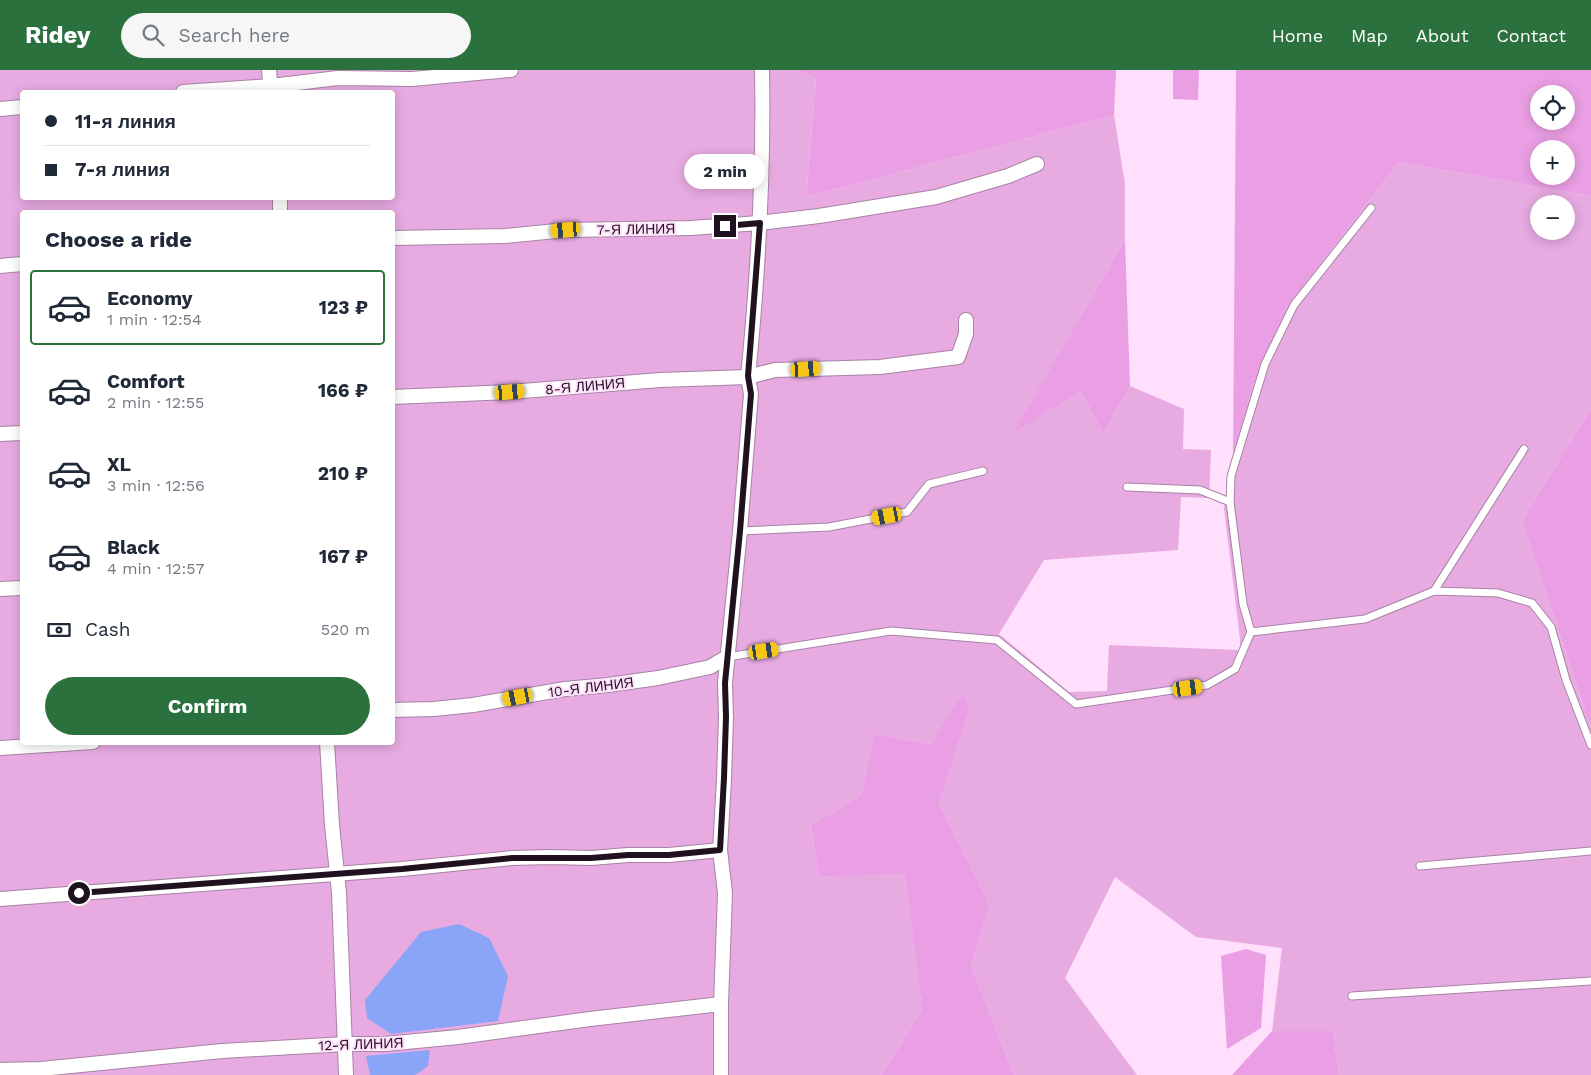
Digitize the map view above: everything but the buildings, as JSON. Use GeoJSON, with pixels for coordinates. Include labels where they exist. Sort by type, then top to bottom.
{"type":"FeatureCollection","features":[{"type":"Feature","properties":{"kind":"street"},"geometry":{"type":"LineString","coordinates":[[269,70],[271,89]]}},
{"type":"Feature","properties":{"kind":"street"},"geometry":{"type":"LineString","coordinates":[[242,90],[271,89],[338,78],[412,79],[511,70]]}},
{"type":"Feature","properties":{"kind":"street"},"geometry":{"type":"LineString","coordinates":[[722,1075],[721,1004],[725,893],[720,850],[726,717],[725,683],[751,394],[748,376],[760,223],[762,70]]}},
{"type":"Feature","properties":{"kind":"street"},"geometry":{"type":"LineString","coordinates":[[0,108],[20,107]]}},
{"type":"Feature","properties":{"kind":"street","name":"7-Я ЛИНИЯ"},"geometry":{"type":"LineString","coordinates":[[395,238],[505,236],[566,230],[691,228],[760,223],[818,216],[936,197],[1008,176],[1037,164]]}},
{"type":"Feature","properties":{"kind":"street"},"geometry":{"type":"LineString","coordinates":[[0,266],[20,264]]}},
{"type":"Feature","properties":{"kind":"street","name":"8-Я ЛИНИЯ"},"geometry":{"type":"LineString","coordinates":[[395,397],[510,392],[660,380],[748,376],[775,370],[880,367],[958,357],[966,334],[966,320]]}},
{"type":"Feature","properties":{"kind":"street"},"geometry":{"type":"LineString","coordinates":[[0,434],[20,433]]}},
{"type":"Feature","properties":{"kind":"street"},"geometry":{"type":"LineString","coordinates":[[0,589],[20,588]]}},
{"type":"Feature","properties":{"kind":"street","name":"10-Я ЛИНИЯ"},"geometry":{"type":"LineString","coordinates":[[395,710],[434,709],[473,705],[565,689],[658,678],[710,667],[727,657]]}},
{"type":"Feature","properties":{"kind":"street"},"geometry":{"type":"LineString","coordinates":[[0,748],[46,745]]}},
{"type":"Feature","properties":{"kind":"street"},"geometry":{"type":"LineString","coordinates":[[327,745],[332,825],[339,893],[346,1044],[344,1063],[346,1075]]}},
{"type":"Feature","properties":{"kind":"street"},"geometry":{"type":"LineString","coordinates":[[0,900],[402,869],[512,858],[591,858],[628,855],[669,855],[720,850]]}},
{"type":"Feature","properties":{"kind":"street","name":"12-Я ЛИНИЯ"},"geometry":{"type":"LineString","coordinates":[[0,1070],[41,1069],[222,1051],[346,1044],[385,1044],[458,1037],[721,1004]]}},
{"type":"Feature","properties":{"kind":"lane"},"geometry":{"type":"LineString","coordinates":[[727,657],[892,631],[997,640],[1076,704],[1206,685],[1235,669],[1250,632],[1243,604],[1230,502],[1231,476],[1265,364],[1294,306],[1371,208]]}},
{"type":"Feature","properties":{"kind":"lane"},"geometry":{"type":"LineString","coordinates":[[1434,591],[1524,450]]}},
{"type":"Feature","properties":{"kind":"lane"},"geometry":{"type":"LineString","coordinates":[[740,531],[829,527],[907,512],[929,484],[983,471]]}},
{"type":"Feature","properties":{"kind":"lane"},"geometry":{"type":"LineString","coordinates":[[1127,487],[1200,490],[1230,502]]}},
{"type":"Feature","properties":{"kind":"lane"},"geometry":{"type":"LineString","coordinates":[[1250,632],[1365,619],[1434,591],[1498,593],[1532,603],[1551,627],[1566,680],[1591,745]]}},
{"type":"Feature","properties":{"kind":"lane"},"geometry":{"type":"LineString","coordinates":[[1420,866],[1591,851]]}},
{"type":"Feature","properties":{"kind":"lane"},"geometry":{"type":"LineString","coordinates":[[1352,996],[1591,981]]}},
{"type":"Feature","properties":{"kind":"shaded area"},"geometry":{"type":"Polygon","coordinates":[[[0,70],[798,70],[816,78],[806,197],[1114,115],[1125,184],[1125,240],[1014,432],[1081,391],[1103,434],[1130,386],[1184,409],[1183,449],[1211,450],[1209,498],[1181,497],[1178,550],[1044,560],[999,634],[1069,692],[1107,691],[1109,645],[1240,650],[1224,508],[1233,461],[1253,385],[1288,306],[1399,162],[1591,196],[1591,409],[1522,520],[1591,729],[1591,1075],[1339,1075],[1333,1031],[1272,1031],[1282,948],[1196,937],[1115,877],[1065,978],[1137,1075],[1014,1075],[971,966],[990,904],[939,804],[970,709],[931,744],[874,734],[861,796],[811,825],[819,877],[905,872],[922,1010],[881,1075],[0,1075],[0,70]]]}},
{"type":"Feature","properties":{"kind":"shaded area"},"geometry":{"type":"Polygon","coordinates":[[[798,70],[1116,70],[1114,115],[806,197],[816,78],[798,70]]]}},
{"type":"Feature","properties":{"kind":"shaded area"},"geometry":{"type":"Polygon","coordinates":[[[1173,70],[1199,70],[1198,100],[1173,99],[1173,70]]]}},
{"type":"Feature","properties":{"kind":"shaded area"},"geometry":{"type":"Polygon","coordinates":[[[1236,70],[1591,70],[1591,196],[1399,162],[1288,306],[1253,385],[1233,461],[1236,70]]]}},
{"type":"Feature","properties":{"kind":"shaded area"},"geometry":{"type":"Polygon","coordinates":[[[1125,240],[1130,386],[1103,434],[1081,391],[1013,433],[1125,240]]]}},
{"type":"Feature","properties":{"kind":"shaded area"},"geometry":{"type":"Polygon","coordinates":[[[1591,409],[1591,729],[1522,520],[1591,409]]]}},
{"type":"Feature","properties":{"kind":"shaded area"},"geometry":{"type":"Polygon","coordinates":[[[962,694],[970,709],[939,804],[990,904],[971,966],[1014,1075],[881,1075],[922,1010],[905,873],[819,877],[811,825],[861,796],[874,734],[931,744],[962,694]]]}},
{"type":"Feature","properties":{"kind":"shaded area"},"geometry":{"type":"Polygon","coordinates":[[[1246,949],[1266,955],[1261,1028],[1227,1049],[1221,956],[1246,949]]]}},
{"type":"Feature","properties":{"kind":"shaded area"},"geometry":{"type":"Polygon","coordinates":[[[1272,1031],[1333,1031],[1339,1075],[1232,1075],[1272,1031]]]}},
{"type":"Feature","properties":{"kind":"water"},"geometry":{"type":"Polygon","coordinates":[[[459,924],[489,938],[508,976],[498,1021],[391,1034],[367,1018],[365,1000],[421,932],[459,924]]]}},
{"type":"Feature","properties":{"kind":"water"},"geometry":{"type":"Polygon","coordinates":[[[430,1050],[428,1066],[415,1075],[370,1075],[366,1056],[430,1050]]]}},
{"type":"Feature","properties":{"kind":"route"},"geometry":{"type":"LineString","coordinates":[[79,893],[256,881],[512,858],[591,858],[628,855],[669,855],[720,850],[726,717],[725,683],[751,394],[748,376],[760,223],[725,226]]}}]}
